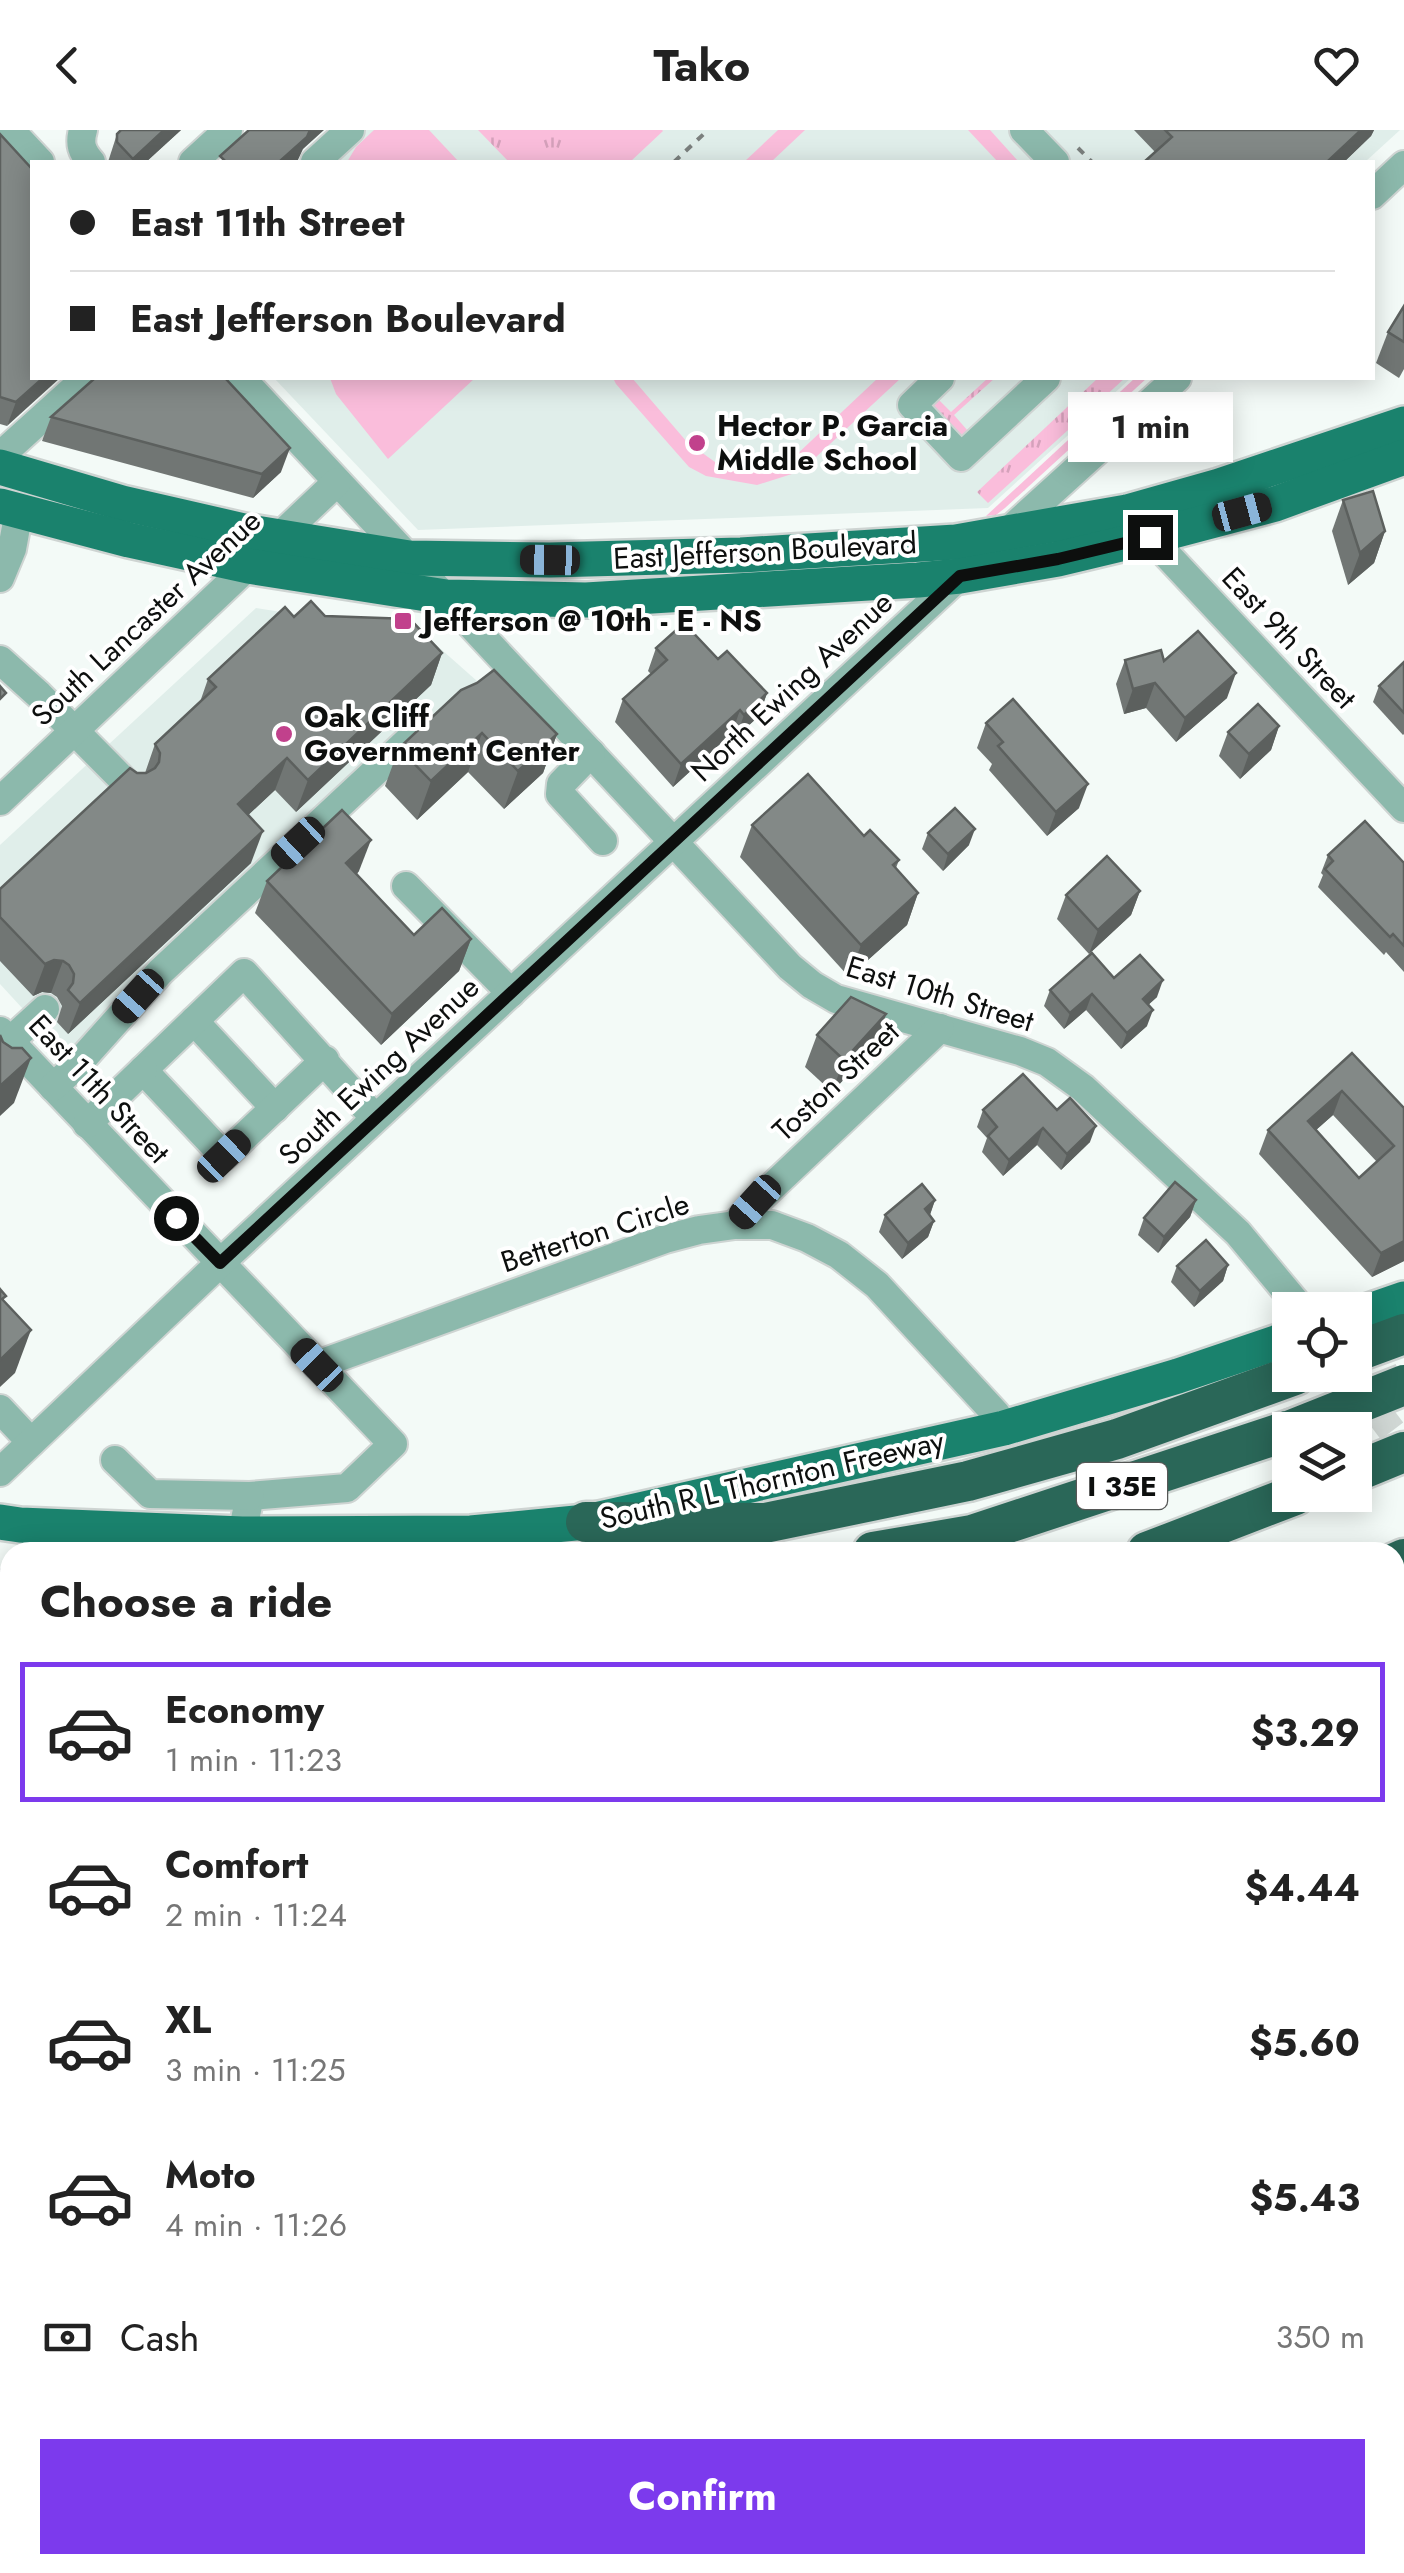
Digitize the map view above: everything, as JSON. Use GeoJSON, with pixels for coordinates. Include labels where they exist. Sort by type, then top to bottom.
{"type":"FeatureCollection","features":[{"type":"Feature","properties":{"kind":"highway"},"geometry":{"type":"LineString","coordinates":[[1372,1346],[1404,1334]]}},
{"type":"Feature","properties":{"kind":"highway"},"geometry":{"type":"LineString","coordinates":[[586,1522],[765,1523],[968,1481],[1116,1440],[1272,1384]]}},
{"type":"Feature","properties":{"kind":"highway","name":"I 35E"},"geometry":{"type":"LineString","coordinates":[[1336,1412],[1404,1385]]}},
{"type":"Feature","properties":{"kind":"highway","name":"I 35E"},"geometry":{"type":"LineString","coordinates":[[931,1542],[972,1535],[1272,1437]]}},
{"type":"Feature","properties":{"kind":"highway"},"geometry":{"type":"LineString","coordinates":[[1372,1465],[1404,1452]]}},
{"type":"Feature","properties":{"kind":"highway"},"geometry":{"type":"LineString","coordinates":[[1173,1542],[1272,1504]]}},
{"type":"Feature","properties":{"kind":"main road","name":"East Jefferson Boulevard"},"geometry":{"type":"LineString","coordinates":[[10,509],[248,566],[446,597],[586,600],[745,591],[960,576],[1058,559],[1219,486],[1404,424]]}},
{"type":"Feature","properties":{"kind":"main road","name":"East Jefferson Boulevard"},"geometry":{"type":"LineString","coordinates":[[0,467],[122,502],[277,538],[409,558],[550,560],[741,555],[956,542],[1006,534],[1138,524],[1275,504],[1404,457]]}},
{"type":"Feature","properties":{"kind":"main road"},"geometry":{"type":"LineString","coordinates":[[741,555],[745,591]]}},
{"type":"Feature","properties":{"kind":"main road"},"geometry":{"type":"LineString","coordinates":[[1372,1310],[1404,1299]]}},
{"type":"Feature","properties":{"kind":"main road","name":"South R L Thornton Freeway"},"geometry":{"type":"LineString","coordinates":[[0,1522],[242,1534],[471,1533],[586,1522],[1004,1428],[1272,1344]]}},
{"type":"Feature","properties":{"kind":"street"},"geometry":{"type":"LineString","coordinates":[[10,130],[38,160]]}},
{"type":"Feature","properties":{"kind":"street"},"geometry":{"type":"LineString","coordinates":[[84,130],[80,139],[82,153],[89,160]]}},
{"type":"Feature","properties":{"kind":"street"},"geometry":{"type":"LineString","coordinates":[[195,160],[228,130]]}},
{"type":"Feature","properties":{"kind":"street"},"geometry":{"type":"LineString","coordinates":[[317,160],[350,130]]}},
{"type":"Feature","properties":{"kind":"street"},"geometry":{"type":"LineString","coordinates":[[1024,130],[1053,160]]}},
{"type":"Feature","properties":{"kind":"street"},"geometry":{"type":"LineString","coordinates":[[1375,192],[1404,165]]}},
{"type":"Feature","properties":{"kind":"street"},"geometry":{"type":"LineString","coordinates":[[0,456],[84,380]]}},
{"type":"Feature","properties":{"kind":"street","name":"East 10th Street"},"geometry":{"type":"LineString","coordinates":[[243,380],[790,967],[812,986],[836,998],[1020,1050],[1047,1062],[1083,1088],[1238,1234],[1287,1292]]}},
{"type":"Feature","properties":{"kind":"street"},"geometry":{"type":"LineString","coordinates":[[938,380],[912,405],[961,458],[1044,380]]}},
{"type":"Feature","properties":{"kind":"street","name":"North Ewing Avenue"},"geometry":{"type":"LineString","coordinates":[[673,842],[1175,380]]}},
{"type":"Feature","properties":{"kind":"street","name":"South Lancaster Avenue"},"geometry":{"type":"LineString","coordinates":[[0,801],[336,482]]}},
{"type":"Feature","properties":{"kind":"street"},"geometry":{"type":"LineString","coordinates":[[0,578],[12,549],[10,509]]}},
{"type":"Feature","properties":{"kind":"street","name":"East 9th Street"},"geometry":{"type":"LineString","coordinates":[[1138,524],[1404,808]]}},
{"type":"Feature","properties":{"kind":"street"},"geometry":{"type":"LineString","coordinates":[[0,660],[131,788]]}},
{"type":"Feature","properties":{"kind":"street"},"geometry":{"type":"LineString","coordinates":[[484,681],[505,661]]}},
{"type":"Feature","properties":{"kind":"street"},"geometry":{"type":"LineString","coordinates":[[53,1088],[160,972],[438,714]]}},
{"type":"Feature","properties":{"kind":"street"},"geometry":{"type":"LineString","coordinates":[[591,754],[560,784],[560,794],[603,841]]}},
{"type":"Feature","properties":{"kind":"street","name":"South Ewing Avenue"},"geometry":{"type":"LineString","coordinates":[[0,1472],[673,842]]}},
{"type":"Feature","properties":{"kind":"street"},"geometry":{"type":"LineString","coordinates":[[406,886],[511,993]]}},
{"type":"Feature","properties":{"kind":"street"},"geometry":{"type":"LineString","coordinates":[[87,1124],[244,973],[375,1118]]}},
{"type":"Feature","properties":{"kind":"street"},"geometry":{"type":"LineString","coordinates":[[10,1050],[45,1009]]}},
{"type":"Feature","properties":{"kind":"street"},"geometry":{"type":"LineString","coordinates":[[194,1021],[274,1108]]}},
{"type":"Feature","properties":{"kind":"street","name":"Toston Street"},"geometry":{"type":"LineString","coordinates":[[734,1225],[940,1028]]}},
{"type":"Feature","properties":{"kind":"street","name":"East 11th Street"},"geometry":{"type":"LineString","coordinates":[[10,1050],[53,1088],[392,1444],[347,1488],[250,1496]]}},
{"type":"Feature","properties":{"kind":"street"},"geometry":{"type":"LineString","coordinates":[[143,1070],[224,1156],[325,1060]]}},
{"type":"Feature","properties":{"kind":"street","name":"Betterton Circle"},"geometry":{"type":"LineString","coordinates":[[317,1365],[665,1239],[734,1225],[772,1225],[839,1255],[877,1285],[996,1414],[1004,1428]]}},
{"type":"Feature","properties":{"kind":"street"},"geometry":{"type":"LineString","coordinates":[[0,1410],[31,1442]]}},
{"type":"Feature","properties":{"kind":"street"},"geometry":{"type":"LineString","coordinates":[[114,1460],[150,1494],[250,1496],[242,1534]]}},
{"type":"Feature","properties":{"kind":"path"},"geometry":{"type":"LineString","coordinates":[[676,160],[704,132]]}},
{"type":"Feature","properties":{"kind":"shaded area"},"geometry":{"type":"Polygon","coordinates":[[[342,130],[1400,130],[1367,160],[309,160],[342,130]]]}},
{"type":"Feature","properties":{"kind":"shaded area","name":"Hector P. Garcia Middle School"},"geometry":{"type":"Polygon","coordinates":[[[276,380],[1129,380],[988,508],[418,530],[276,380]]]}},
{"type":"Feature","properties":{"kind":"shaded area"},"geometry":{"type":"Polygon","coordinates":[[[256,608],[425,635],[477,681],[69,1059],[0,984],[0,845],[256,608]]]}},
{"type":"Feature","properties":{"kind":"green space"},"geometry":{"type":"Polygon","coordinates":[[[374,130],[429,130],[457,160],[348,160],[374,130]]]}},
{"type":"Feature","properties":{"kind":"green space"},"geometry":{"type":"Polygon","coordinates":[[[478,130],[663,131],[632,160],[507,160],[478,130]]]}},
{"type":"Feature","properties":{"kind":"green space"},"geometry":{"type":"Polygon","coordinates":[[[581,130],[629,130],[634,135],[607,160],[548,160],[581,130]]]}},
{"type":"Feature","properties":{"kind":"green space"},"geometry":{"type":"Polygon","coordinates":[[[778,130],[805,130],[773,160],[746,160],[778,130]]]}},
{"type":"Feature","properties":{"kind":"green space"},"geometry":{"type":"Polygon","coordinates":[[[968,130],[990,130],[1017,160],[996,160],[968,130]]]}},
{"type":"Feature","properties":{"kind":"green space"},"geometry":{"type":"Polygon","coordinates":[[[331,380],[473,380],[388,459],[336,394],[331,380]]]}},
{"type":"Feature","properties":{"kind":"green space"},"geometry":{"type":"Polygon","coordinates":[[[614,380],[634,380],[687,442],[715,462],[742,467],[769,466],[794,457],[876,380],[899,380],[795,473],[757,485],[706,476],[689,467],[614,380]]]}},
{"type":"Feature","properties":{"kind":"green space"},"geometry":{"type":"Polygon","coordinates":[[[986,380],[993,380],[954,415],[968,431],[962,437],[931,407],[937,398],[951,412],[986,380]]]}},
{"type":"Feature","properties":{"kind":"green space"},"geometry":{"type":"Polygon","coordinates":[[[1096,380],[1123,380],[988,503],[977,492],[1096,380]]]}},
{"type":"Feature","properties":{"kind":"green space"},"geometry":{"type":"Polygon","coordinates":[[[1133,380],[1145,380],[1005,508],[986,516],[1133,380]]]}},
{"type":"Feature","properties":{"kind":"building"},"geometry":{"type":"Polygon","coordinates":[[[121,130],[164,130],[133,159],[117,142],[121,130]]]}},
{"type":"Feature","properties":{"kind":"building"},"geometry":{"type":"Polygon","coordinates":[[[249,130],[310,130],[281,160],[224,160],[220,156],[249,130]]]}},
{"type":"Feature","properties":{"kind":"building"},"geometry":{"type":"Polygon","coordinates":[[[1165,130],[1361,130],[1329,160],[1146,160],[1172,137],[1165,130]]]}},
{"type":"Feature","properties":{"kind":"building"},"geometry":{"type":"Polygon","coordinates":[[[0,134],[30,167],[30,380],[41,380],[16,402],[0,397],[0,134]]]}},
{"type":"Feature","properties":{"kind":"building"},"geometry":{"type":"Polygon","coordinates":[[[1404,306],[1404,342],[1388,332],[1404,306]]]}},
{"type":"Feature","properties":{"kind":"building"},"geometry":{"type":"Polygon","coordinates":[[[93,380],[227,380],[290,448],[262,474],[51,417],[93,380]]]}},
{"type":"Feature","properties":{"kind":"building"},"geometry":{"type":"Polygon","coordinates":[[[1373,491],[1385,531],[1360,553],[1343,500],[1373,491]]]}},
{"type":"Feature","properties":{"kind":"building"},"geometry":{"type":"Polygon","coordinates":[[[311,601],[325,616],[410,619],[442,653],[308,780],[287,758],[238,804],[263,831],[80,1003],[68,990],[74,974],[69,965],[54,960],[45,964],[0,917],[0,889],[130,768],[146,773],[155,768],[160,753],[155,744],[216,687],[208,679],[285,607],[294,617],[311,601]]]}},
{"type":"Feature","properties":{"kind":"building"},"geometry":{"type":"Polygon","coordinates":[[[684,623],[718,659],[727,651],[767,693],[744,715],[740,710],[681,764],[623,699],[667,660],[656,648],[684,623]]]}},
{"type":"Feature","properties":{"kind":"building"},"geometry":{"type":"Polygon","coordinates":[[[1198,631],[1236,673],[1185,718],[1155,683],[1133,689],[1125,660],[1161,650],[1164,661],[1198,631]]]}},
{"type":"Feature","properties":{"kind":"building"},"geometry":{"type":"Polygon","coordinates":[[[1404,662],[1404,713],[1379,686],[1404,662]]]}},
{"type":"Feature","properties":{"kind":"building"},"geometry":{"type":"Polygon","coordinates":[[[494,670],[557,734],[518,771],[482,733],[431,781],[399,748],[461,690],[494,670]]]}},
{"type":"Feature","properties":{"kind":"building"},"geometry":{"type":"Polygon","coordinates":[[[1013,699],[1088,784],[1056,812],[998,746],[1003,742],[986,723],[1013,699]]]}},
{"type":"Feature","properties":{"kind":"building"},"geometry":{"type":"Polygon","coordinates":[[[1258,704],[1279,726],[1249,754],[1228,732],[1258,704]]]}},
{"type":"Feature","properties":{"kind":"building"},"geometry":{"type":"Polygon","coordinates":[[[808,774],[864,836],[870,830],[899,860],[893,865],[918,893],[861,945],[752,825],[808,774]]]}},
{"type":"Feature","properties":{"kind":"building"},"geometry":{"type":"Polygon","coordinates":[[[955,808],[975,829],[948,854],[928,833],[955,808]]]}},
{"type":"Feature","properties":{"kind":"building"},"geometry":{"type":"Polygon","coordinates":[[[342,810],[371,840],[346,863],[414,935],[442,908],[471,939],[392,1014],[267,881],[342,810]]]}},
{"type":"Feature","properties":{"kind":"building"},"geometry":{"type":"Polygon","coordinates":[[[1365,821],[1404,863],[1404,946],[1393,934],[1390,937],[1325,869],[1333,861],[1328,855],[1365,821]]]}},
{"type":"Feature","properties":{"kind":"building"},"geometry":{"type":"Polygon","coordinates":[[[1107,856],[1140,891],[1098,930],[1066,895],[1107,856]]]}},
{"type":"Feature","properties":{"kind":"building"},"geometry":{"type":"Polygon","coordinates":[[[1092,953],[1114,978],[1140,955],[1163,980],[1143,999],[1153,1010],[1127,1033],[1092,994],[1070,1013],[1050,990],[1092,953]]]}},
{"type":"Feature","properties":{"kind":"building"},"geometry":{"type":"Polygon","coordinates":[[[851,997],[886,1014],[844,1060],[817,1035],[851,997]]]}},
{"type":"Feature","properties":{"kind":"building"},"geometry":{"type":"Polygon","coordinates":[[[0,1035],[3,1042],[12,1048],[22,1048],[31,1058],[0,1086],[0,1035]]]}},
{"type":"Feature","properties":{"kind":"building"},"geometry":{"type":"Polygon","coordinates":[[[1352,1053],[1404,1108],[1404,1241],[1381,1253],[1268,1130],[1352,1053]],[[1342,1091],[1308,1121],[1359,1178],[1394,1146],[1342,1091]]]}},
{"type":"Feature","properties":{"kind":"building"},"geometry":{"type":"Polygon","coordinates":[[[1023,1074],[1057,1110],[1070,1098],[1096,1126],[1067,1154],[1043,1128],[1009,1160],[988,1136],[997,1127],[983,1110],[1023,1074]]]}},
{"type":"Feature","properties":{"kind":"building"},"geometry":{"type":"Polygon","coordinates":[[[1175,1182],[1196,1200],[1164,1237],[1144,1218],[1175,1182]]]}},
{"type":"Feature","properties":{"kind":"building"},"geometry":{"type":"Polygon","coordinates":[[[922,1184],[935,1200],[925,1209],[934,1221],[908,1243],[885,1215],[922,1184]]]}},
{"type":"Feature","properties":{"kind":"building"},"geometry":{"type":"Polygon","coordinates":[[[1206,1240],[1228,1265],[1200,1291],[1177,1266],[1206,1240]]]}},
{"type":"Feature","properties":{"kind":"building"},"geometry":{"type":"Polygon","coordinates":[[[0,1289],[6,1296],[2,1299],[31,1330],[0,1360],[0,1289]]]}},
{"type":"Feature","properties":{"kind":"tunnel"},"geometry":{"type":"LineString","coordinates":[[1363,1392],[1404,1447]]}},
{"type":"Feature","properties":{"kind":"place","name":"Hector P. Garcia Middle School"},"geometry":{"type":"Point","coordinates":[697,443]}},
{"type":"Feature","properties":{"kind":"place","name":"Jefferson @ 10th - E - NS"},"geometry":{"type":"Point","coordinates":[403,621]}},
{"type":"Feature","properties":{"kind":"place","name":"Oak Cliff Government Center"},"geometry":{"type":"Point","coordinates":[284,734]}},
{"type":"Feature","properties":{"kind":"route"},"geometry":{"type":"LineString","coordinates":[[176,1218],[220,1263],[960,576],[1058,559],[1150,537]]}}]}
